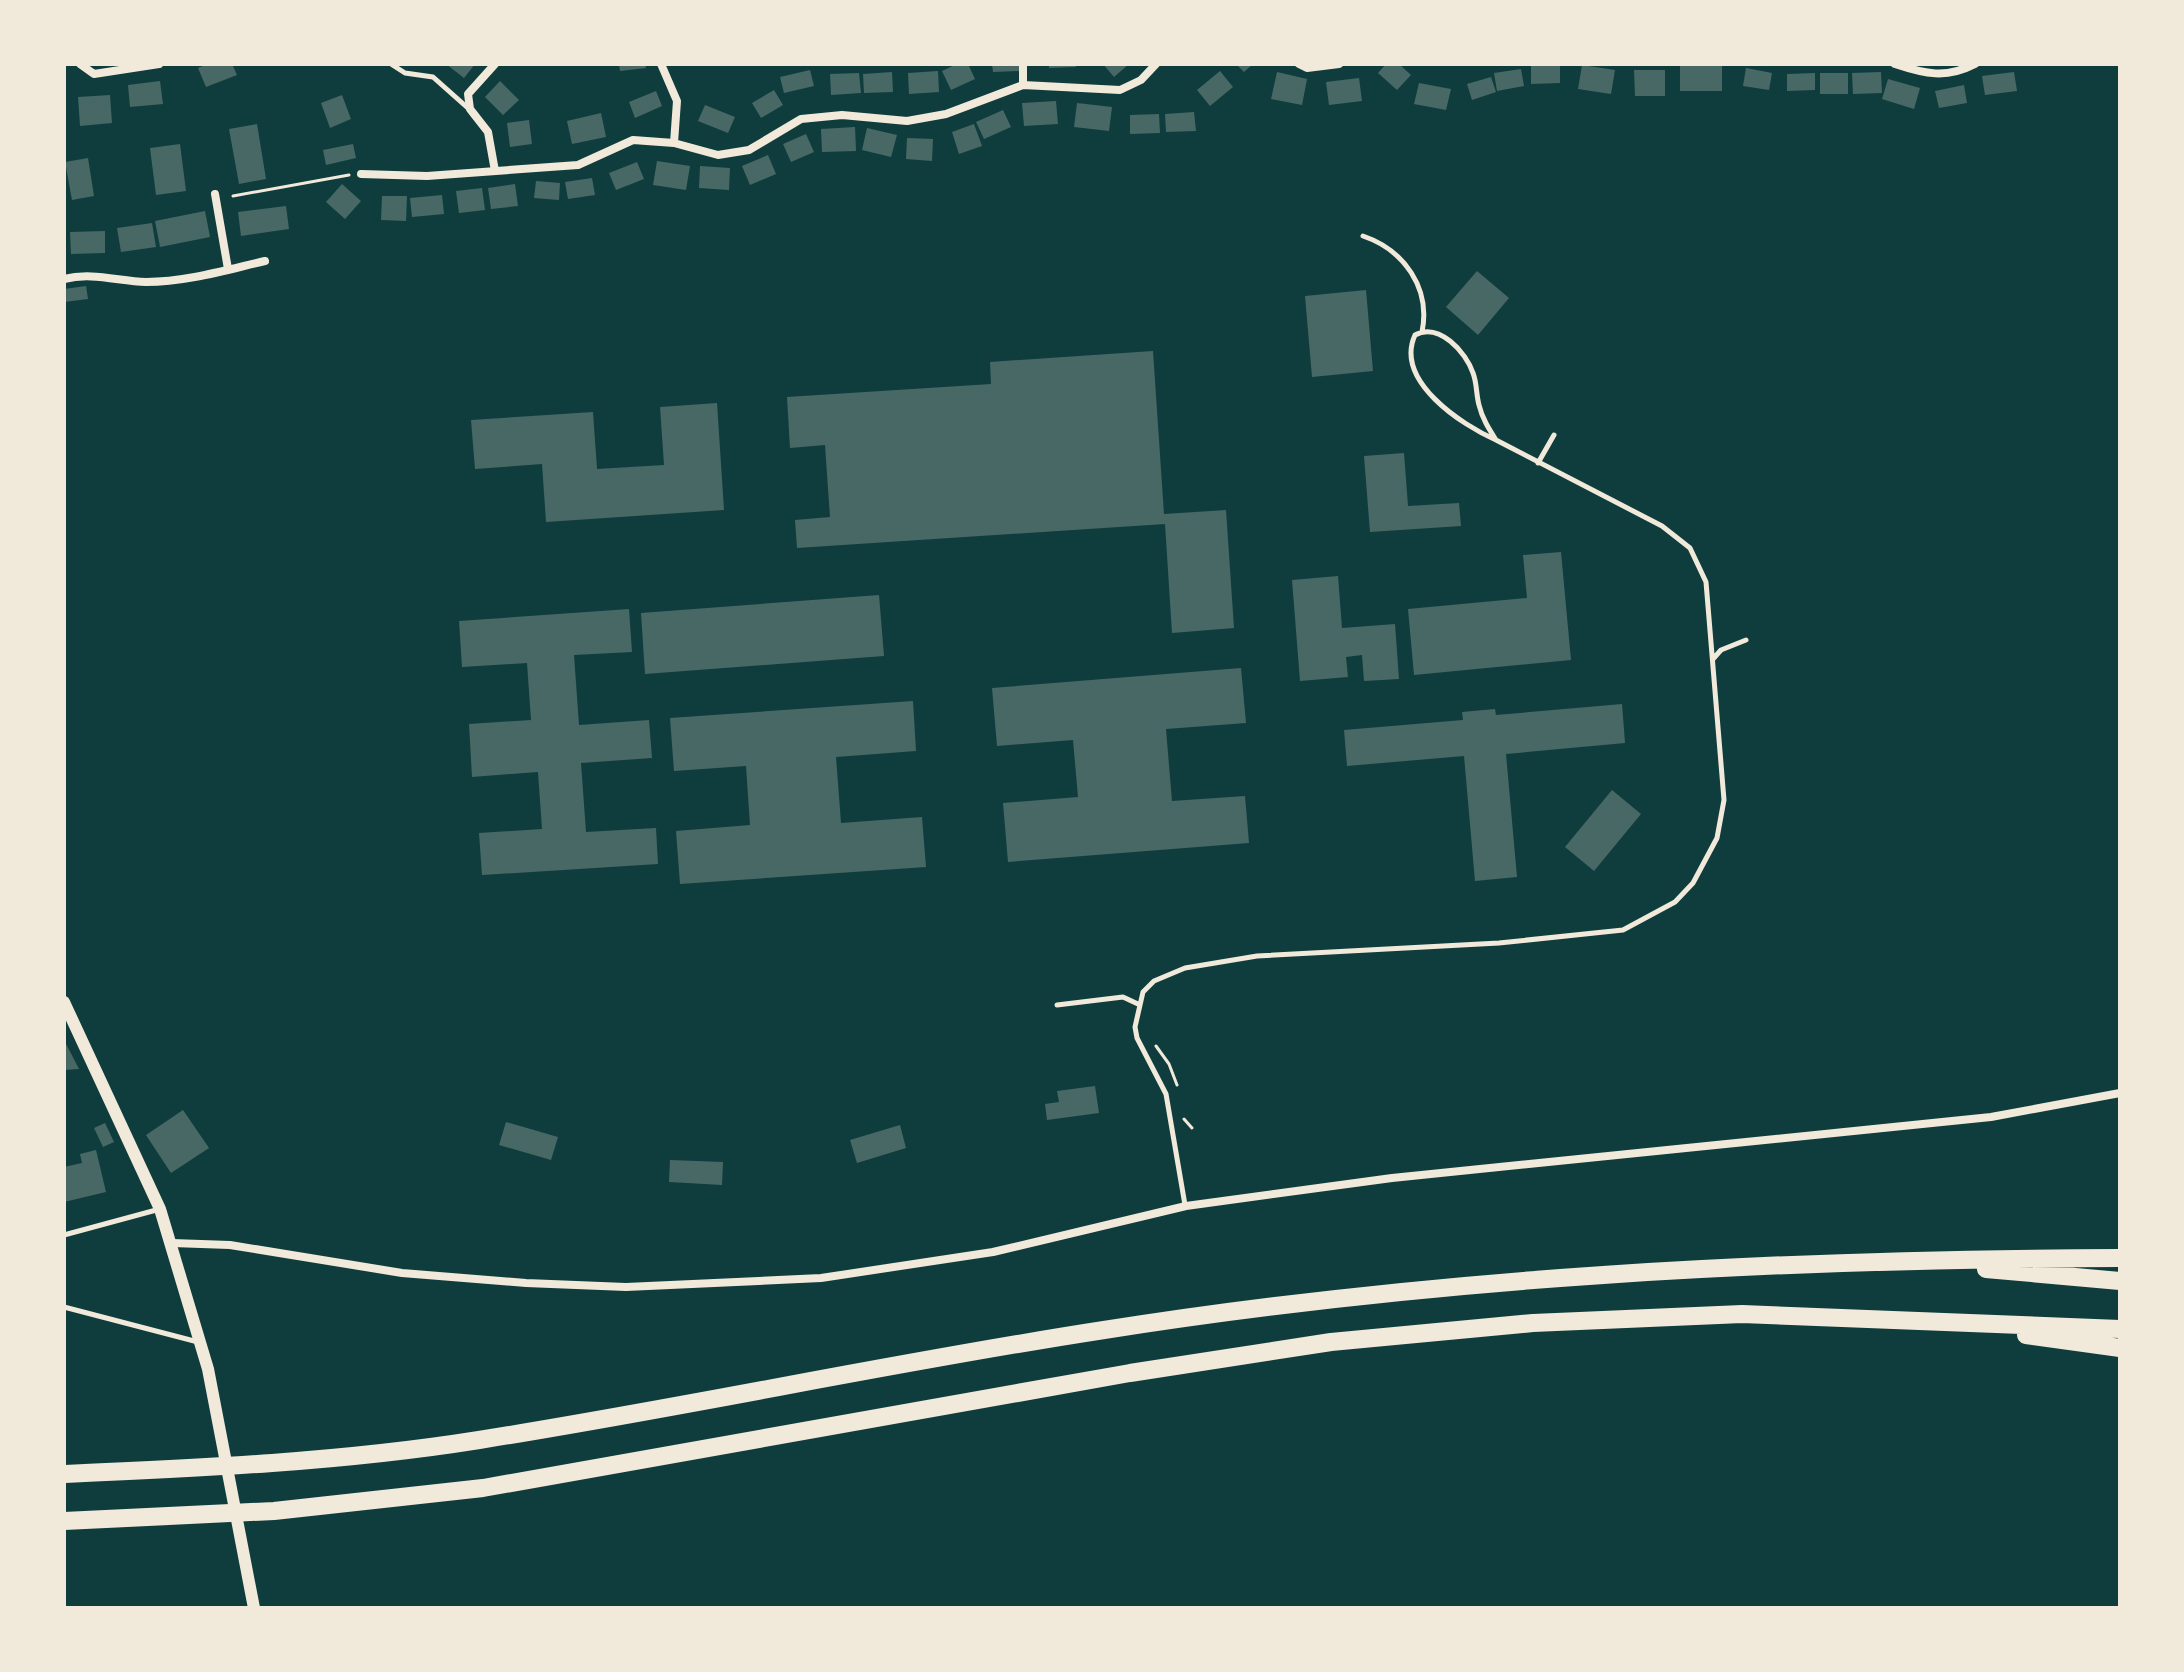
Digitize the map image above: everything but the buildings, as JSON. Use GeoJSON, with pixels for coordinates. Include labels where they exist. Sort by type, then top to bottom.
{"type":"FeatureCollection","features":[{"type":"Feature","properties":{"kind":"highway"},"geometry":{"type":"LineString","coordinates":[[64,1474],[261,1465],[475,1441],[1103,1330],[1313,1301],[1547,1277],[1795,1265],[2120,1258]]}},
{"type":"Feature","properties":{"kind":"highway"},"geometry":{"type":"LineString","coordinates":[[1795,1265],[1980,1269],[2120,1281]]}},
{"type":"Feature","properties":{"kind":"highway"},"geometry":{"type":"LineString","coordinates":[[64,1521],[274,1511],[483,1488],[1130,1373],[1331,1342],[1533,1323],[1742,1314],[1908,1318],[2120,1329]]}},
{"type":"Feature","properties":{"kind":"highway"},"geometry":{"type":"LineString","coordinates":[[1908,1318],[2120,1348]]}},
{"type":"Feature","properties":{"kind":"street"},"geometry":{"type":"LineString","coordinates":[[80,64],[94,74],[159,64]]}},
{"type":"Feature","properties":{"kind":"street"},"geometry":{"type":"LineString","coordinates":[[495,64],[468,94],[470,109],[488,132],[495,171]]}},
{"type":"Feature","properties":{"kind":"street"},"geometry":{"type":"LineString","coordinates":[[661,64],[677,101],[674,143]]}},
{"type":"Feature","properties":{"kind":"street"},"geometry":{"type":"LineString","coordinates":[[1023,64],[1023,85]]}},
{"type":"Feature","properties":{"kind":"street"},"geometry":{"type":"LineString","coordinates":[[361,174],[427,176],[578,165],[633,140],[674,143],[718,155],[749,150],[801,119],[842,115],[907,121],[946,114],[1023,85],[1120,90],[1141,80],[1156,64]]}},
{"type":"Feature","properties":{"kind":"street"},"geometry":{"type":"LineString","coordinates":[[1299,64],[1307,68],[1339,64]]}},
{"type":"Feature","properties":{"kind":"street"},"geometry":{"type":"LineString","coordinates":[[1895,64],[1923,73],[1948,75],[1975,64]]}},
{"type":"Feature","properties":{"kind":"street"},"geometry":{"type":"LineString","coordinates":[[215,194],[228,269]]}},
{"type":"Feature","properties":{"kind":"street"},"geometry":{"type":"LineString","coordinates":[[64,279],[105,276],[157,281],[265,261]]}},
{"type":"Feature","properties":{"kind":"street"},"geometry":{"type":"LineString","coordinates":[[64,1002],[160,1209],[172,1243],[208,1369],[254,1608]]}},
{"type":"Feature","properties":{"kind":"street"},"geometry":{"type":"LineString","coordinates":[[172,1243],[230,1245],[402,1273],[526,1283],[626,1287],[821,1278],[993,1252],[1186,1206],[1392,1178],[1991,1117],[2120,1093]]}},
{"type":"Feature","properties":{"kind":"lane"},"geometry":{"type":"LineString","coordinates":[[391,64],[405,73],[433,77],[470,109]]}},
{"type":"Feature","properties":{"kind":"lane"},"geometry":{"type":"LineString","coordinates":[[1363,236],[1395,252],[1414,277],[1424,307],[1422,332]]}},
{"type":"Feature","properties":{"kind":"lane"},"geometry":{"type":"LineString","coordinates":[[1186,1206],[1166,1094],[1137,1038],[1135,1015],[1138,1004],[1154,981],[1185,968],[1257,956],[1588,936],[1623,930],[1675,902],[1708,861],[1722,818],[1722,748],[1706,582],[1690,548],[1662,526],[1461,423],[1428,390],[1411,352],[1415,335],[1422,332],[1443,337],[1464,356],[1473,371],[1484,418],[1496,440]]}},
{"type":"Feature","properties":{"kind":"lane"},"geometry":{"type":"LineString","coordinates":[[1538,463],[1554,435]]}},
{"type":"Feature","properties":{"kind":"lane"},"geometry":{"type":"LineString","coordinates":[[1713,659],[1721,650],[1746,640]]}},
{"type":"Feature","properties":{"kind":"lane"},"geometry":{"type":"LineString","coordinates":[[1057,1005],[1123,997],[1138,1004]]}},
{"type":"Feature","properties":{"kind":"lane"},"geometry":{"type":"LineString","coordinates":[[64,1235],[160,1209]]}},
{"type":"Feature","properties":{"kind":"lane"},"geometry":{"type":"LineString","coordinates":[[64,1307],[202,1343]]}},
{"type":"Feature","properties":{"kind":"path"},"geometry":{"type":"LineString","coordinates":[[233,196],[361,174]]}},
{"type":"Feature","properties":{"kind":"path"},"geometry":{"type":"LineString","coordinates":[[1153,1042],[1172,1070],[1179,1097]]}},
{"type":"Feature","properties":{"kind":"path"},"geometry":{"type":"LineString","coordinates":[[1182,1116],[1192,1128]]}}]}
